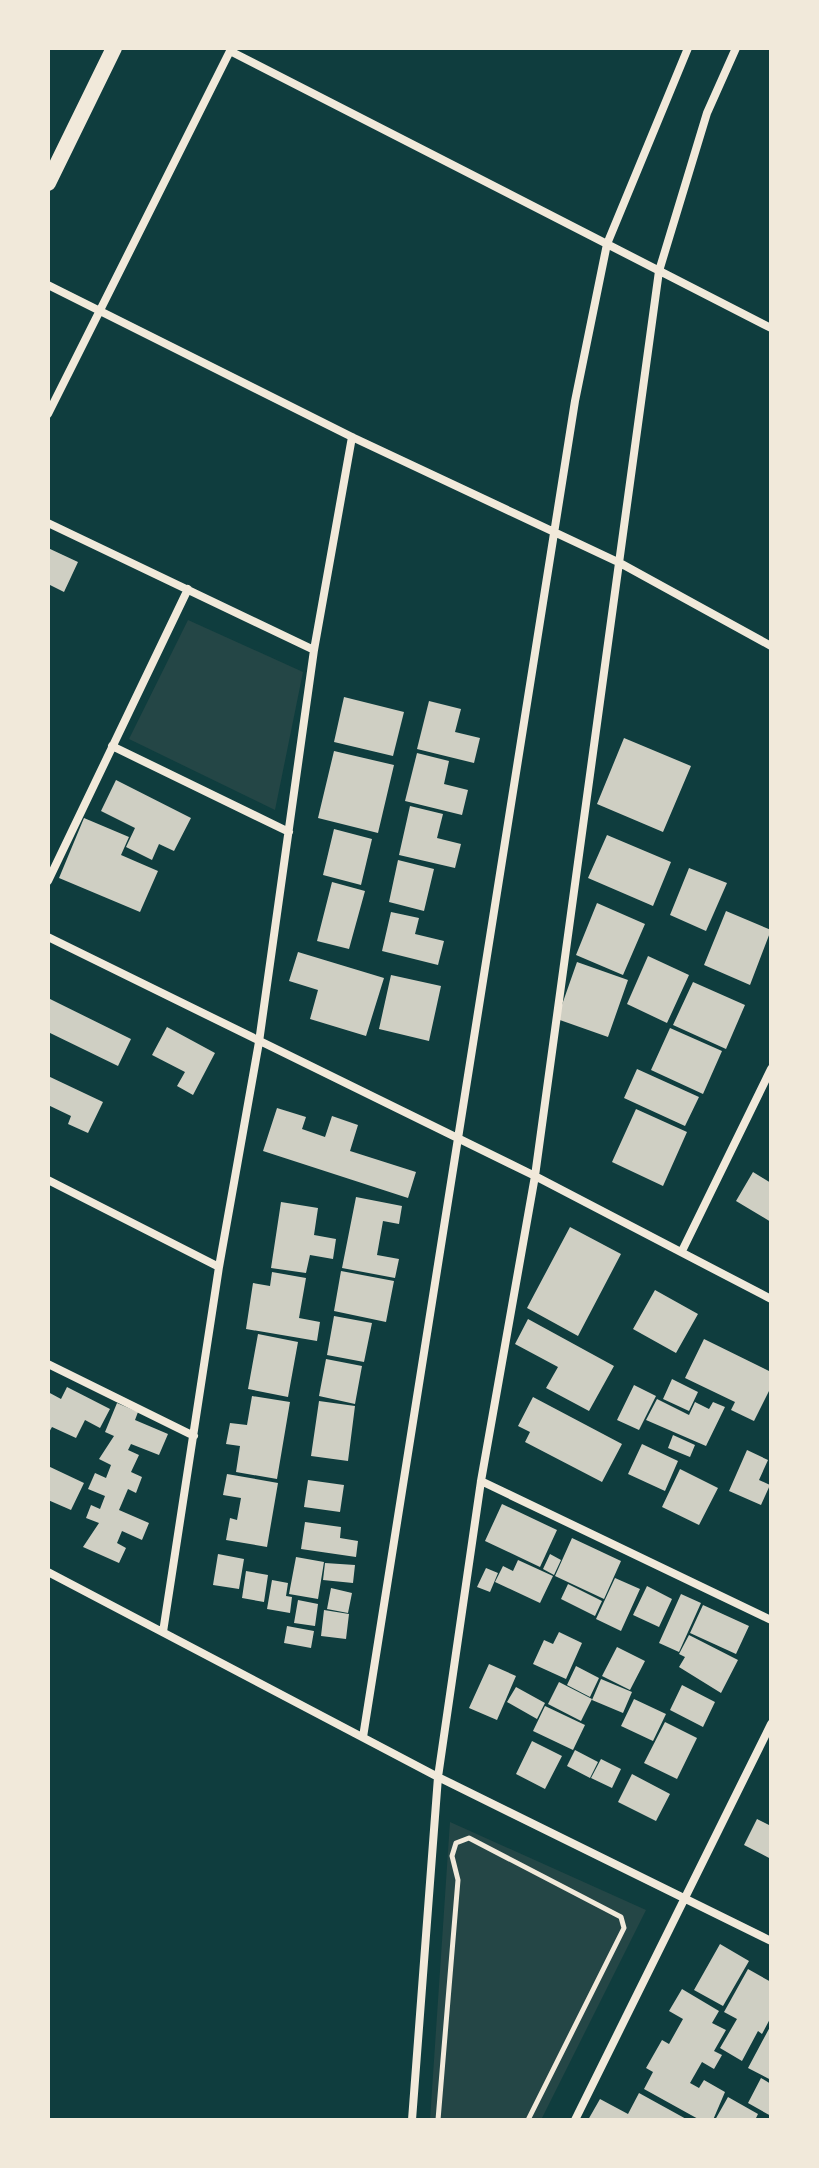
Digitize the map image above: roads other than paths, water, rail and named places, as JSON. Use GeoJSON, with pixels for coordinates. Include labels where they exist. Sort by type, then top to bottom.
{"type":"FeatureCollection","features":[{"type":"Feature","properties":{"kind":"main road"},"geometry":{"type":"LineString","coordinates":[[48,183],[114,48]]}},
{"type":"Feature","properties":{"kind":"street"},"geometry":{"type":"LineString","coordinates":[[363,1737],[575,401],[607,244],[688,48]]}},
{"type":"Feature","properties":{"kind":"street"},"geometry":{"type":"LineString","coordinates":[[412,2120],[438,1777],[481,1481],[535,1176],[659,271],[707,113],[736,48]]}},
{"type":"Feature","properties":{"kind":"street"},"geometry":{"type":"LineString","coordinates":[[48,414],[231,49],[771,328]]}},
{"type":"Feature","properties":{"kind":"street"},"geometry":{"type":"LineString","coordinates":[[48,285],[352,437],[620,563],[771,646]]}},
{"type":"Feature","properties":{"kind":"street"},"geometry":{"type":"LineString","coordinates":[[163,1632],[219,1267],[259,1042],[314,650],[352,437]]}},
{"type":"Feature","properties":{"kind":"street"},"geometry":{"type":"LineString","coordinates":[[48,523],[314,650]]}},
{"type":"Feature","properties":{"kind":"street"},"geometry":{"type":"LineString","coordinates":[[48,881],[188,589]]}},
{"type":"Feature","properties":{"kind":"street"},"geometry":{"type":"LineString","coordinates":[[112,746],[289,832]]}},
{"type":"Feature","properties":{"kind":"street"},"geometry":{"type":"LineString","coordinates":[[48,937],[535,1176],[771,1299]]}},
{"type":"Feature","properties":{"kind":"street"},"geometry":{"type":"LineString","coordinates":[[682,1251],[771,1069]]}},
{"type":"Feature","properties":{"kind":"street"},"geometry":{"type":"LineString","coordinates":[[48,1180],[219,1267]]}},
{"type":"Feature","properties":{"kind":"street"},"geometry":{"type":"LineString","coordinates":[[48,1364],[194,1436]]}},
{"type":"Feature","properties":{"kind":"street"},"geometry":{"type":"LineString","coordinates":[[481,1481],[771,1620]]}},
{"type":"Feature","properties":{"kind":"street"},"geometry":{"type":"LineString","coordinates":[[48,1572],[438,1777],[771,1941]]}},
{"type":"Feature","properties":{"kind":"street"},"geometry":{"type":"LineString","coordinates":[[575,2120],[771,1724]]}}]}
